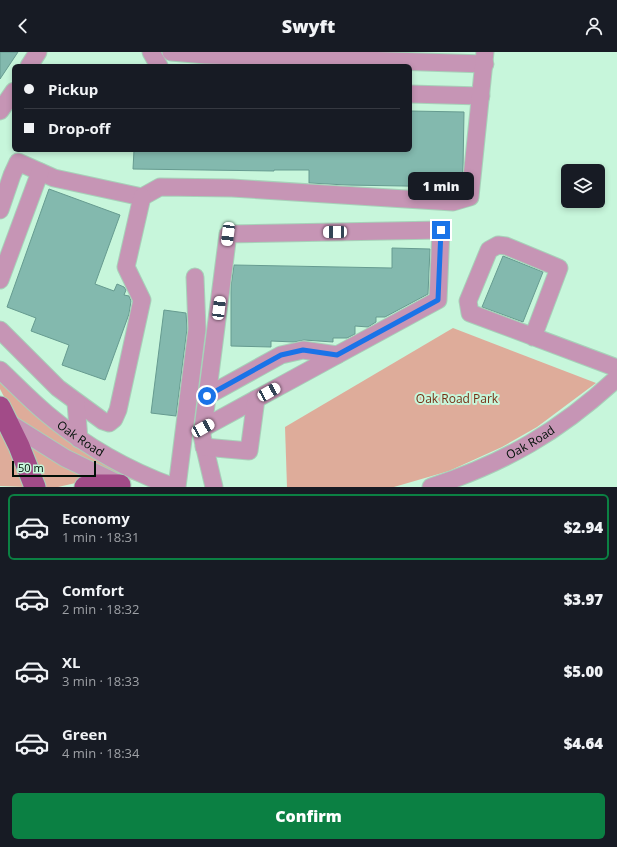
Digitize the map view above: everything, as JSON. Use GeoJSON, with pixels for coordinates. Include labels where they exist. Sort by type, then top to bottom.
{"type":"FeatureCollection","features":[{"type":"Feature","properties":{"kind":"main road"},"geometry":{"type":"LineString","coordinates":[[3,415],[19,446],[34,487]]}},
{"type":"Feature","properties":{"kind":"main road"},"geometry":{"type":"LineString","coordinates":[[85,487],[98,485],[123,486]]}},
{"type":"Feature","properties":{"kind":"street"},"geometry":{"type":"LineString","coordinates":[[30,64],[38,52]]}},
{"type":"Feature","properties":{"kind":"street"},"geometry":{"type":"LineString","coordinates":[[151,52],[158,64]]}},
{"type":"Feature","properties":{"kind":"street"},"geometry":{"type":"LineString","coordinates":[[0,210],[18,162],[54,178],[142,197],[160,187],[232,188],[453,202],[470,197],[485,58],[171,52]]}},
{"type":"Feature","properties":{"kind":"street"},"geometry":{"type":"LineString","coordinates":[[0,112],[12,94]]}},
{"type":"Feature","properties":{"kind":"street"},"geometry":{"type":"LineString","coordinates":[[412,94],[481,96]]}},
{"type":"Feature","properties":{"kind":"street"},"geometry":{"type":"LineString","coordinates":[[0,280],[40,172]]}},
{"type":"Feature","properties":{"kind":"street"},"geometry":{"type":"LineString","coordinates":[[0,330],[58,388],[76,403],[106,423],[109,423],[114,419],[118,410],[142,300],[126,267],[142,197]]}},
{"type":"Feature","properties":{"kind":"street"},"geometry":{"type":"LineString","coordinates":[[203,428],[438,300],[441,230],[228,234],[207,396],[203,428],[202,436],[214,487]]}},
{"type":"Feature","properties":{"kind":"street"},"geometry":{"type":"LineString","coordinates":[[533,337],[560,268],[506,246],[498,245],[489,250],[468,300],[470,313],[533,337],[617,368]]}},
{"type":"Feature","properties":{"kind":"street"},"geometry":{"type":"LineString","coordinates":[[177,487],[197,328],[195,276]]}},
{"type":"Feature","properties":{"kind":"street"},"geometry":{"type":"LineString","coordinates":[[207,396],[281,355],[303,350],[337,355]]}},
{"type":"Feature","properties":{"kind":"street","name":"Oak Road"},"geometry":{"type":"LineString","coordinates":[[0,370],[45,413],[79,439],[126,467],[174,487]]}},
{"type":"Feature","properties":{"kind":"street","name":"Oak Road"},"geometry":{"type":"LineString","coordinates":[[431,487],[479,470],[511,455],[539,439],[568,419],[617,378]]}},
{"type":"Feature","properties":{"kind":"street"},"geometry":{"type":"LineString","coordinates":[[204,447],[249,451],[256,399]]}},
{"type":"Feature","properties":{"kind":"street"},"geometry":{"type":"LineString","coordinates":[[76,403],[79,439]]}},
{"type":"Feature","properties":{"kind":"street","name":"Oak Road"},"geometry":{"type":"LineString","coordinates":[[3,415],[65,458],[123,486]]}},
{"type":"Feature","properties":{"kind":"green space","name":"Oak Road Park"},"geometry":{"type":"Polygon","coordinates":[[[453,328],[596,383],[537,427],[502,447],[449,471],[394,487],[287,487],[285,427],[453,328]]]}},
{"type":"Feature","properties":{"kind":"green space"},"geometry":{"type":"Polygon","coordinates":[[[0,378],[153,487],[121,476],[51,442],[14,416],[0,389],[0,378]]]}},
{"type":"Feature","properties":{"kind":"green space"},"geometry":{"type":"Polygon","coordinates":[[[0,423],[27,487],[0,486],[0,423]]]}},
{"type":"Feature","properties":{"kind":"green space"},"geometry":{"type":"Polygon","coordinates":[[[26,440],[98,478],[58,487],[44,487],[26,440]]]}},
{"type":"Feature","properties":{"kind":"building"},"geometry":{"type":"Polygon","coordinates":[[[0,52],[18,52],[0,79],[0,52]]]}},
{"type":"Feature","properties":{"kind":"building"},"geometry":{"type":"Polygon","coordinates":[[[412,111],[464,112],[463,168],[461,187],[309,183],[309,170],[133,169],[134,152],[412,152],[412,111]]]}},
{"type":"Feature","properties":{"kind":"building"},"geometry":{"type":"Polygon","coordinates":[[[49,189],[120,215],[95,284],[114,291],[117,284],[124,287],[126,290],[124,295],[129,296],[131,301],[129,314],[105,380],[62,365],[69,345],[31,331],[36,318],[7,307],[49,189]]]}},
{"type":"Feature","properties":{"kind":"building"},"geometry":{"type":"Polygon","coordinates":[[[392,248],[430,249],[428,294],[385,317],[376,317],[376,322],[368,327],[355,326],[355,334],[347,338],[333,338],[333,342],[304,340],[294,342],[271,341],[271,347],[231,346],[231,286],[234,265],[392,268],[392,248]]]}},
{"type":"Feature","properties":{"kind":"building"},"geometry":{"type":"Polygon","coordinates":[[[503,256],[543,272],[523,322],[482,307],[503,256]]]}},
{"type":"Feature","properties":{"kind":"building"},"geometry":{"type":"Polygon","coordinates":[[[164,310],[186,313],[187,329],[176,416],[151,413],[164,310]]]}},
{"type":"Feature","properties":{"kind":"route"},"geometry":{"type":"LineString","coordinates":[[207,396],[281,355],[303,350],[337,355],[438,300],[441,230]]}}]}
